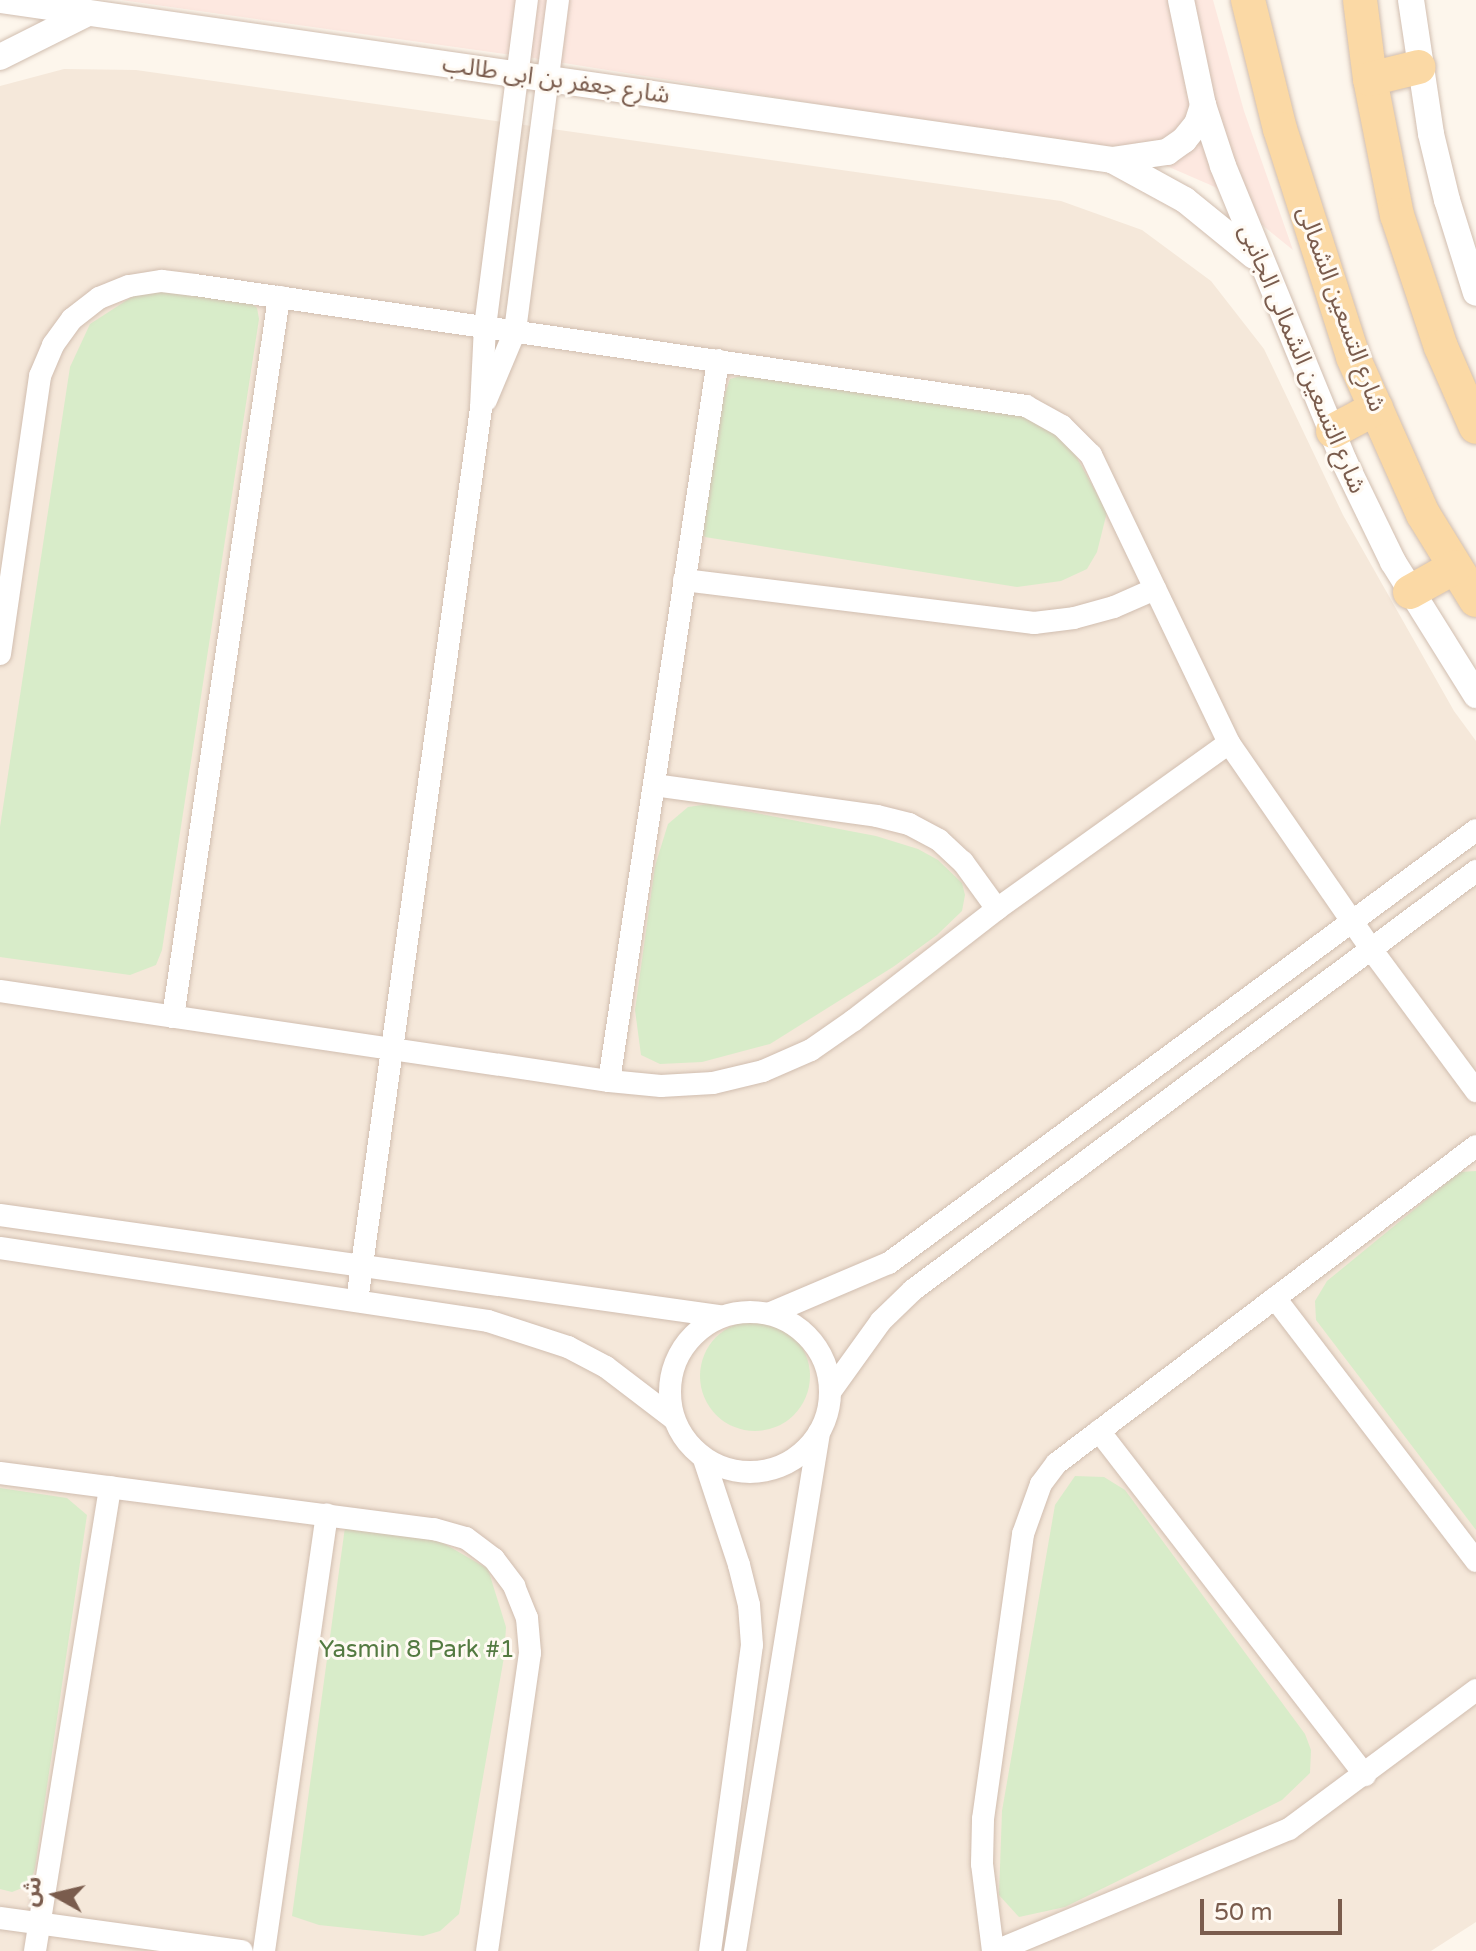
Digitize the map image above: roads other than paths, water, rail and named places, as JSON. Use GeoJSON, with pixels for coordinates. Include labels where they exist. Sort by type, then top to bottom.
{"type":"FeatureCollection","features":[{"type":"Feature","properties":{"kind":"main road","name":"شارع التسعين الشمالى"},"geometry":{"type":"LineString","coordinates":[[1248,0],[1280,129],[1353,357],[1423,514],[1476,600]]}},
{"type":"Feature","properties":{"kind":"main road"},"geometry":{"type":"LineString","coordinates":[[1360,0],[1370,79],[1397,215],[1417,282],[1476,427]]}},
{"type":"Feature","properties":{"kind":"main road"},"geometry":{"type":"LineString","coordinates":[[1370,79],[1419,67]]}},
{"type":"Feature","properties":{"kind":"main road"},"geometry":{"type":"LineString","coordinates":[[1333,431],[1376,408]]}},
{"type":"Feature","properties":{"kind":"main road"},"geometry":{"type":"LineString","coordinates":[[1410,592],[1455,567]]}},
{"type":"Feature","properties":{"kind":"street","name":"شارع جعفر بن ابى طالب"},"geometry":{"type":"LineString","coordinates":[[0,0],[1112,160],[1167,152],[1190,132],[1203,105]]}},
{"type":"Feature","properties":{"kind":"street"},"geometry":{"type":"LineString","coordinates":[[357,1301],[481,408],[485,327],[527,0]]}},
{"type":"Feature","properties":{"kind":"street"},"geometry":{"type":"LineString","coordinates":[[481,408],[515,331],[551,79],[558,0]]}},
{"type":"Feature","properties":{"kind":"street","name":"شارع التسعين الشمالى الجانبى"},"geometry":{"type":"LineString","coordinates":[[1181,0],[1203,105],[1234,197],[1367,512],[1410,592],[1476,695]]}},
{"type":"Feature","properties":{"kind":"street"},"geometry":{"type":"LineString","coordinates":[[1411,0],[1419,67],[1447,200],[1476,293]]}},
{"type":"Feature","properties":{"kind":"street"},"geometry":{"type":"LineString","coordinates":[[0,57],[88,13]]}},
{"type":"Feature","properties":{"kind":"street","name":"شارع جعفر بن ابى طالب"},"geometry":{"type":"LineString","coordinates":[[1112,160],[1185,200],[1221,226],[1262,264]]}},
{"type":"Feature","properties":{"kind":"street"},"geometry":{"type":"LineString","coordinates":[[0,654],[40,376],[53,345],[72,319],[99,298],[119,290],[162,281],[1026,406],[1062,426],[1091,455],[1229,743],[1371,949],[1476,1091]]}},
{"type":"Feature","properties":{"kind":"street"},"geometry":{"type":"LineString","coordinates":[[173,1017],[279,297]]}},
{"type":"Feature","properties":{"kind":"street"},"geometry":{"type":"LineString","coordinates":[[609,1081],[718,360]]}},
{"type":"Feature","properties":{"kind":"street"},"geometry":{"type":"LineString","coordinates":[[684,580],[1034,623],[1088,614],[1155,589]]}},
{"type":"Feature","properties":{"kind":"street"},"geometry":{"type":"LineString","coordinates":[[0,991],[609,1081],[661,1086],[713,1083],[763,1071],[811,1050],[997,909],[1229,743]]}},
{"type":"Feature","properties":{"kind":"street"},"geometry":{"type":"LineString","coordinates":[[654,785],[877,816],[909,824],[939,840],[963,862],[997,909]]}},
{"type":"Feature","properties":{"kind":"street"},"geometry":{"type":"LineString","coordinates":[[771,1313],[889,1263],[1476,830]]}},
{"type":"Feature","properties":{"kind":"street"},"geometry":{"type":"LineString","coordinates":[[735,1951],[819,1433],[830,1392],[881,1321],[913,1290],[1476,871]]}},
{"type":"Feature","properties":{"kind":"street"},"geometry":{"type":"LineString","coordinates":[[1476,1146],[1057,1463],[1041,1484],[1023,1534],[983,1819],[982,1864],[994,1951],[1289,1829],[1476,1690]]}},
{"type":"Feature","properties":{"kind":"street"},"geometry":{"type":"LineString","coordinates":[[0,1215],[720,1316]]}},
{"type":"Feature","properties":{"kind":"street"},"geometry":{"type":"LineString","coordinates":[[0,1248],[488,1321],[529,1332],[606,1367],[673,1418]]}},
{"type":"Feature","properties":{"kind":"street"},"geometry":{"type":"LineString","coordinates":[[1275,1298],[1476,1561]]}},
{"type":"Feature","properties":{"kind":"street"},"geometry":{"type":"LineString","coordinates":[[819,1433],[805,1450],[787,1463],[767,1471],[734,1471],[704,1459],[685,1440],[673,1418],[669,1394],[672,1369],[682,1347],[699,1329],[720,1316],[737,1311],[771,1313],[795,1324],[814,1343],[826,1366],[830,1392]]}},
{"type":"Feature","properties":{"kind":"street"},"geometry":{"type":"LineString","coordinates":[[1099,1431],[1365,1775]]}},
{"type":"Feature","properties":{"kind":"street"},"geometry":{"type":"LineString","coordinates":[[704,1459],[743,1578],[752,1645],[710,1951]]}},
{"type":"Feature","properties":{"kind":"street"},"geometry":{"type":"LineString","coordinates":[[0,1473],[434,1529],[466,1538],[494,1559],[514,1586],[527,1618],[530,1653],[487,1951]]}},
{"type":"Feature","properties":{"kind":"street"},"geometry":{"type":"LineString","coordinates":[[35,1951],[110,1487]]}},
{"type":"Feature","properties":{"kind":"street"},"geometry":{"type":"LineString","coordinates":[[264,1951],[327,1515]]}},
{"type":"Feature","properties":{"kind":"street"},"geometry":{"type":"LineString","coordinates":[[0,1918],[242,1951]]}},
{"type":"Feature","properties":{"kind":"park label","name":"Yasmin 8 Park #1"},"geometry":{"type":"Point","coordinates":[417,1650]}}]}
